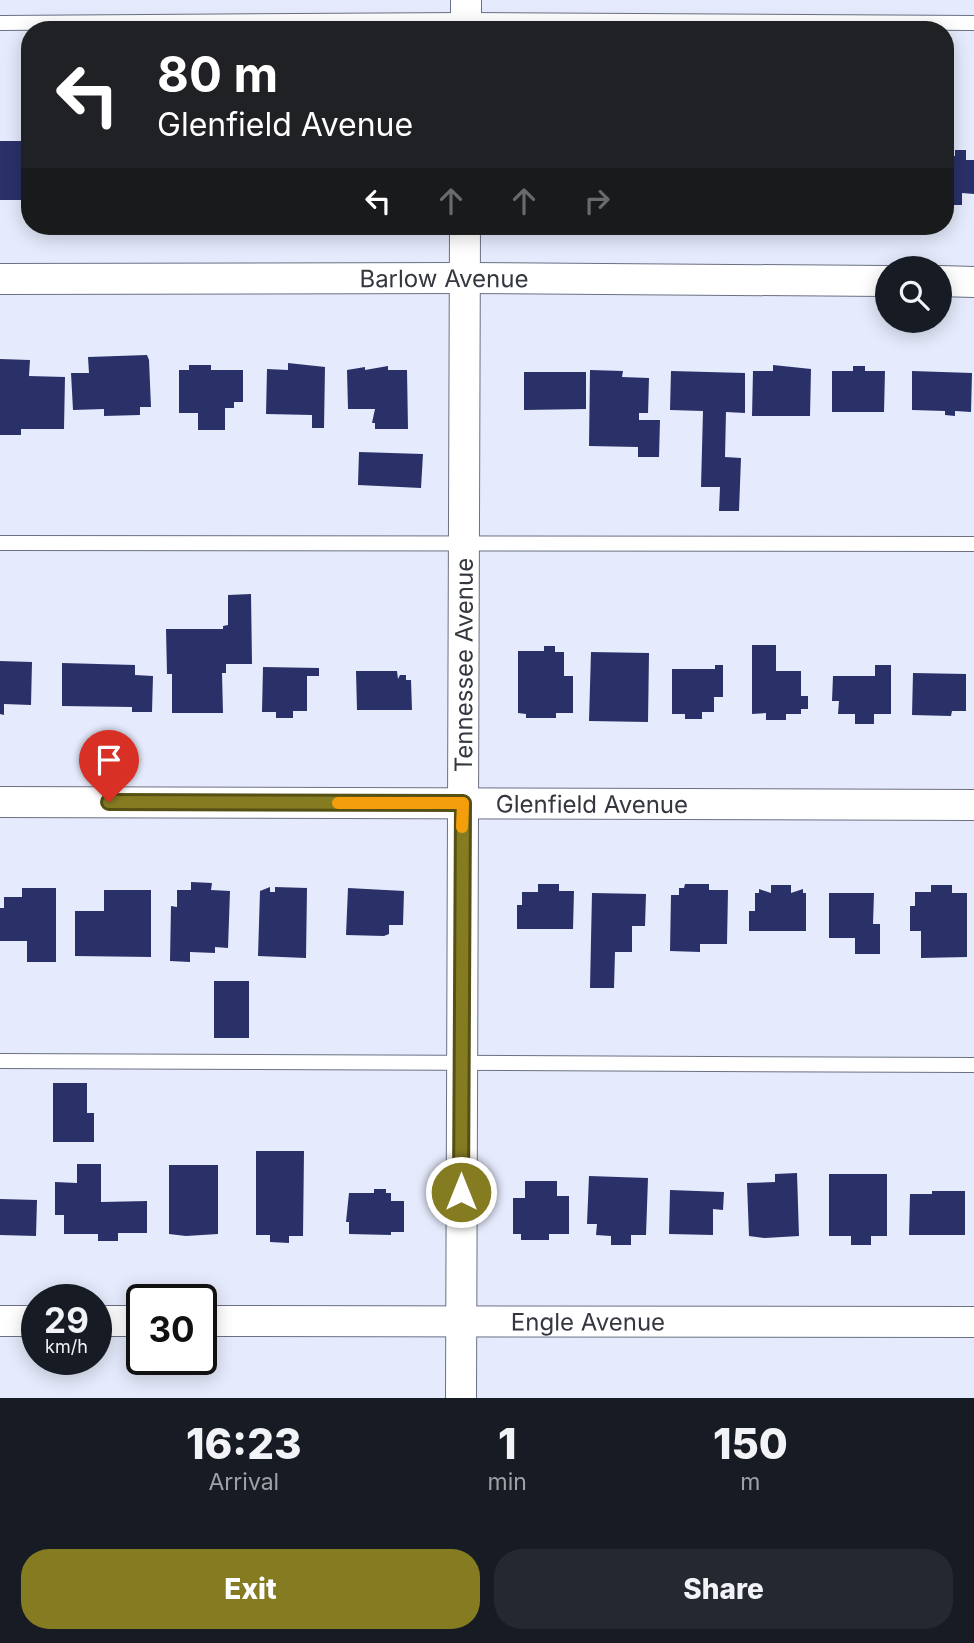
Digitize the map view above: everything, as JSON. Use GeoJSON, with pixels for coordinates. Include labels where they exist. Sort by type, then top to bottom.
{"type":"FeatureCollection","features":[{"type":"Feature","properties":{"kind":"street","name":"Tennessee Avenue"},"geometry":{"type":"LineString","coordinates":[[461,1398],[465,235]]}},
{"type":"Feature","properties":{"kind":"street","name":"Barlow Avenue"},"geometry":{"type":"LineString","coordinates":[[0,279],[875,281]]}},
{"type":"Feature","properties":{"kind":"street"},"geometry":{"type":"LineString","coordinates":[[952,281],[974,282]]}},
{"type":"Feature","properties":{"kind":"street","name":"Glenfield Avenue"},"geometry":{"type":"LineString","coordinates":[[0,802],[974,805]]}},
{"type":"Feature","properties":{"kind":"street"},"geometry":{"type":"LineString","coordinates":[[0,1321],[21,1321]]}},
{"type":"Feature","properties":{"kind":"street","name":"Engle Avenue"},"geometry":{"type":"LineString","coordinates":[[217,1321],[974,1322]]}},
{"type":"Feature","properties":{"kind":"lane"},"geometry":{"type":"LineString","coordinates":[[155,21],[466,17],[805,21]]}},
{"type":"Feature","properties":{"kind":"lane"},"geometry":{"type":"LineString","coordinates":[[0,23],[21,23]]}},
{"type":"Feature","properties":{"kind":"lane"},"geometry":{"type":"LineString","coordinates":[[954,23],[974,23]]}},
{"type":"Feature","properties":{"kind":"lane"},"geometry":{"type":"LineString","coordinates":[[0,543],[974,544]]}},
{"type":"Feature","properties":{"kind":"lane"},"geometry":{"type":"LineString","coordinates":[[0,1061],[974,1065]]}},
{"type":"Feature","properties":{"kind":"building"},"geometry":{"type":"Polygon","coordinates":[[[0,141],[21,141],[21,200],[0,200],[0,141]]]}},
{"type":"Feature","properties":{"kind":"building"},"geometry":{"type":"Polygon","coordinates":[[[955,150],[966,150],[966,160],[974,160],[974,194],[962,193],[962,205],[954,205],[955,150]]]}},
{"type":"Feature","properties":{"kind":"building"},"geometry":{"type":"Polygon","coordinates":[[[147,355],[151,407],[140,407],[140,415],[104,416],[104,409],[73,410],[71,373],[89,373],[88,357],[147,355]]]}},
{"type":"Feature","properties":{"kind":"building"},"geometry":{"type":"Polygon","coordinates":[[[0,359],[30,360],[29,376],[65,377],[64,429],[21,429],[21,435],[0,435],[0,359]]]}},
{"type":"Feature","properties":{"kind":"building"},"geometry":{"type":"Polygon","coordinates":[[[288,363],[325,367],[324,428],[312,428],[312,415],[266,414],[267,369],[288,370],[288,363]]]}},
{"type":"Feature","properties":{"kind":"building"},"geometry":{"type":"Polygon","coordinates":[[[189,365],[211,365],[211,370],[243,370],[243,402],[234,402],[234,408],[225,408],[225,430],[198,430],[198,413],[179,413],[179,370],[189,370],[189,365]]]}},
{"type":"Feature","properties":{"kind":"building"},"geometry":{"type":"Polygon","coordinates":[[[773,365],[811,369],[810,416],[752,416],[753,371],[773,371],[773,365]]]}},
{"type":"Feature","properties":{"kind":"building"},"geometry":{"type":"Polygon","coordinates":[[[388,366],[388,370],[407,370],[408,429],[375,429],[375,423],[372,423],[375,409],[348,409],[347,370],[388,366]]]}},
{"type":"Feature","properties":{"kind":"building"},"geometry":{"type":"Polygon","coordinates":[[[853,366],[865,366],[865,371],[885,371],[884,412],[832,412],[832,371],[853,371],[853,366]]]}},
{"type":"Feature","properties":{"kind":"building"},"geometry":{"type":"Polygon","coordinates":[[[590,370],[623,371],[622,377],[649,378],[648,413],[639,413],[639,420],[660,420],[659,457],[638,457],[638,447],[589,446],[590,370]]]}},
{"type":"Feature","properties":{"kind":"building"},"geometry":{"type":"Polygon","coordinates":[[[671,371],[745,373],[745,413],[726,412],[725,457],[741,458],[739,511],[719,511],[720,487],[701,487],[703,411],[670,410],[671,371]]]}},
{"type":"Feature","properties":{"kind":"building"},"geometry":{"type":"Polygon","coordinates":[[[912,371],[972,373],[971,412],[955,411],[955,416],[945,415],[945,411],[912,410],[912,371]]]}},
{"type":"Feature","properties":{"kind":"building"},"geometry":{"type":"Polygon","coordinates":[[[524,372],[586,372],[586,409],[524,410],[524,372]]]}},
{"type":"Feature","properties":{"kind":"building"},"geometry":{"type":"Polygon","coordinates":[[[359,452],[423,454],[421,488],[358,485],[359,452]]]}},
{"type":"Feature","properties":{"kind":"building"},"geometry":{"type":"Polygon","coordinates":[[[251,594],[252,664],[226,664],[226,673],[222,673],[223,713],[172,713],[172,674],[167,674],[166,629],[223,629],[223,626],[228,625],[228,595],[251,594]]]}},
{"type":"Feature","properties":{"kind":"building"},"geometry":{"type":"Polygon","coordinates":[[[752,645],[776,645],[776,671],[801,671],[801,696],[808,696],[808,709],[801,709],[801,714],[786,714],[786,720],[766,720],[766,713],[752,714],[752,645]]]}},
{"type":"Feature","properties":{"kind":"building"},"geometry":{"type":"Polygon","coordinates":[[[544,646],[555,646],[555,652],[564,652],[564,676],[573,676],[573,713],[556,713],[556,718],[526,718],[526,714],[518,713],[518,651],[544,651],[544,646]]]}},
{"type":"Feature","properties":{"kind":"building"},"geometry":{"type":"Polygon","coordinates":[[[591,652],[649,653],[648,722],[589,721],[591,652]]]}},
{"type":"Feature","properties":{"kind":"building"},"geometry":{"type":"Polygon","coordinates":[[[0,661],[32,662],[31,705],[4,704],[4,715],[0,714],[0,661]]]}},
{"type":"Feature","properties":{"kind":"building"},"geometry":{"type":"Polygon","coordinates":[[[62,663],[135,665],[135,675],[153,676],[152,712],[132,712],[132,707],[62,706],[62,663]]]}},
{"type":"Feature","properties":{"kind":"building"},"geometry":{"type":"Polygon","coordinates":[[[715,665],[723,665],[723,697],[714,697],[714,712],[702,712],[702,719],[685,719],[685,714],[672,714],[672,669],[715,669],[715,665]]]}},
{"type":"Feature","properties":{"kind":"building"},"geometry":{"type":"Polygon","coordinates":[[[875,665],[891,665],[891,714],[874,714],[874,724],[855,724],[855,714],[838,714],[839,701],[832,701],[833,676],[875,676],[875,665]]]}},
{"type":"Feature","properties":{"kind":"building"},"geometry":{"type":"Polygon","coordinates":[[[263,667],[319,668],[319,676],[307,676],[307,711],[293,711],[293,718],[276,718],[276,712],[262,712],[263,667]]]}},
{"type":"Feature","properties":{"kind":"building"},"geometry":{"type":"Polygon","coordinates":[[[356,671],[397,671],[398,679],[400,675],[406,675],[406,680],[411,680],[412,710],[357,710],[356,671]]]}},
{"type":"Feature","properties":{"kind":"building"},"geometry":{"type":"Polygon","coordinates":[[[913,673],[966,674],[966,711],[952,711],[951,716],[912,715],[913,673]]]}},
{"type":"Feature","properties":{"kind":"building"},"geometry":{"type":"Polygon","coordinates":[[[191,882],[212,883],[211,890],[230,891],[228,948],[215,947],[215,953],[190,952],[190,962],[170,961],[171,906],[177,907],[177,890],[191,890],[191,882]]]}},
{"type":"Feature","properties":{"kind":"building"},"geometry":{"type":"Polygon","coordinates":[[[538,884],[559,884],[559,891],[574,891],[573,929],[517,929],[517,905],[522,905],[522,892],[538,892],[538,884]]]}},
{"type":"Feature","properties":{"kind":"building"},"geometry":{"type":"Polygon","coordinates":[[[685,884],[709,884],[709,890],[728,890],[727,944],[700,944],[700,952],[670,951],[671,895],[679,895],[679,888],[684,888],[685,884]]]}},
{"type":"Feature","properties":{"kind":"building"},"geometry":{"type":"Polygon","coordinates":[[[771,885],[791,885],[791,893],[803,889],[803,893],[806,893],[806,931],[749,931],[749,911],[755,911],[755,893],[759,893],[759,889],[771,893],[771,885]]]}},
{"type":"Feature","properties":{"kind":"building"},"geometry":{"type":"Polygon","coordinates":[[[931,885],[952,885],[952,893],[967,893],[967,957],[921,958],[921,931],[910,931],[910,906],[915,906],[915,892],[931,892],[931,885]]]}},
{"type":"Feature","properties":{"kind":"building"},"geometry":{"type":"Polygon","coordinates":[[[270,887],[270,892],[275,892],[275,887],[307,888],[306,958],[258,956],[260,891],[270,887]]]}},
{"type":"Feature","properties":{"kind":"building"},"geometry":{"type":"Polygon","coordinates":[[[22,888],[56,888],[56,962],[27,962],[27,941],[0,941],[0,908],[4,908],[4,897],[22,897],[22,888]]]}},
{"type":"Feature","properties":{"kind":"building"},"geometry":{"type":"Polygon","coordinates":[[[348,888],[404,891],[403,925],[389,925],[389,934],[384,936],[346,935],[348,888]]]}},
{"type":"Feature","properties":{"kind":"building"},"geometry":{"type":"Polygon","coordinates":[[[104,890],[151,890],[151,957],[75,956],[75,911],[104,911],[104,890]]]}},
{"type":"Feature","properties":{"kind":"building"},"geometry":{"type":"Polygon","coordinates":[[[592,893],[646,894],[645,926],[632,926],[632,952],[615,952],[614,988],[590,988],[592,893]]]}},
{"type":"Feature","properties":{"kind":"building"},"geometry":{"type":"Polygon","coordinates":[[[829,893],[874,893],[873,924],[880,924],[880,954],[855,954],[855,938],[829,938],[829,893]]]}},
{"type":"Feature","properties":{"kind":"building"},"geometry":{"type":"Polygon","coordinates":[[[214,981],[249,981],[249,1038],[214,1038],[214,981]]]}},
{"type":"Feature","properties":{"kind":"building"},"geometry":{"type":"Polygon","coordinates":[[[53,1083],[87,1083],[87,1113],[94,1113],[94,1142],[53,1142],[53,1083]]]}},
{"type":"Feature","properties":{"kind":"building"},"geometry":{"type":"Polygon","coordinates":[[[256,1151],[304,1151],[303,1236],[289,1236],[289,1243],[270,1242],[270,1235],[256,1235],[256,1151]]]}},
{"type":"Feature","properties":{"kind":"building"},"geometry":{"type":"Polygon","coordinates":[[[77,1164],[101,1164],[101,1202],[147,1201],[147,1233],[118,1233],[118,1241],[98,1241],[98,1234],[64,1234],[64,1215],[55,1215],[55,1182],[77,1183],[77,1164]]]}},
{"type":"Feature","properties":{"kind":"building"},"geometry":{"type":"Polygon","coordinates":[[[169,1165],[218,1165],[218,1234],[169,1234],[169,1165]]]}},
{"type":"Feature","properties":{"kind":"building"},"geometry":{"type":"Polygon","coordinates":[[[797,1173],[799,1236],[749,1236],[747,1183],[775,1182],[775,1174],[797,1173]]]}},
{"type":"Feature","properties":{"kind":"building"},"geometry":{"type":"Polygon","coordinates":[[[829,1174],[887,1174],[887,1236],[871,1236],[871,1245],[851,1245],[851,1236],[829,1236],[829,1174]]]}},
{"type":"Feature","properties":{"kind":"building"},"geometry":{"type":"Polygon","coordinates":[[[589,1176],[648,1178],[646,1235],[631,1235],[631,1245],[611,1245],[611,1236],[596,1235],[597,1224],[587,1224],[589,1176]]]}},
{"type":"Feature","properties":{"kind":"building"},"geometry":{"type":"Polygon","coordinates":[[[525,1181],[557,1181],[557,1196],[569,1196],[569,1234],[549,1234],[549,1240],[521,1240],[521,1234],[513,1234],[513,1198],[525,1198],[525,1181]]]}},
{"type":"Feature","properties":{"kind":"building"},"geometry":{"type":"Polygon","coordinates":[[[374,1189],[386,1189],[386,1193],[391,1193],[391,1201],[404,1201],[404,1232],[391,1232],[391,1235],[349,1234],[349,1222],[346,1222],[349,1193],[374,1193],[374,1189]]]}},
{"type":"Feature","properties":{"kind":"building"},"geometry":{"type":"Polygon","coordinates":[[[670,1190],[724,1192],[723,1210],[713,1209],[713,1235],[669,1234],[670,1190]]]}},
{"type":"Feature","properties":{"kind":"building"},"geometry":{"type":"Polygon","coordinates":[[[932,1191],[965,1191],[965,1235],[909,1235],[910,1194],[932,1194],[932,1191]]]}},
{"type":"Feature","properties":{"kind":"building"},"geometry":{"type":"Polygon","coordinates":[[[0,1199],[37,1200],[36,1236],[0,1235],[0,1199]]]}},
{"type":"Feature","properties":{"kind":"slow traffic"},"geometry":{"type":"LineString","coordinates":[[338,803],[463,803],[462,827]]}},
{"type":"Feature","properties":{"kind":"route"},"geometry":{"type":"LineString","coordinates":[[109,802],[463,803],[461,1192]]}}]}
